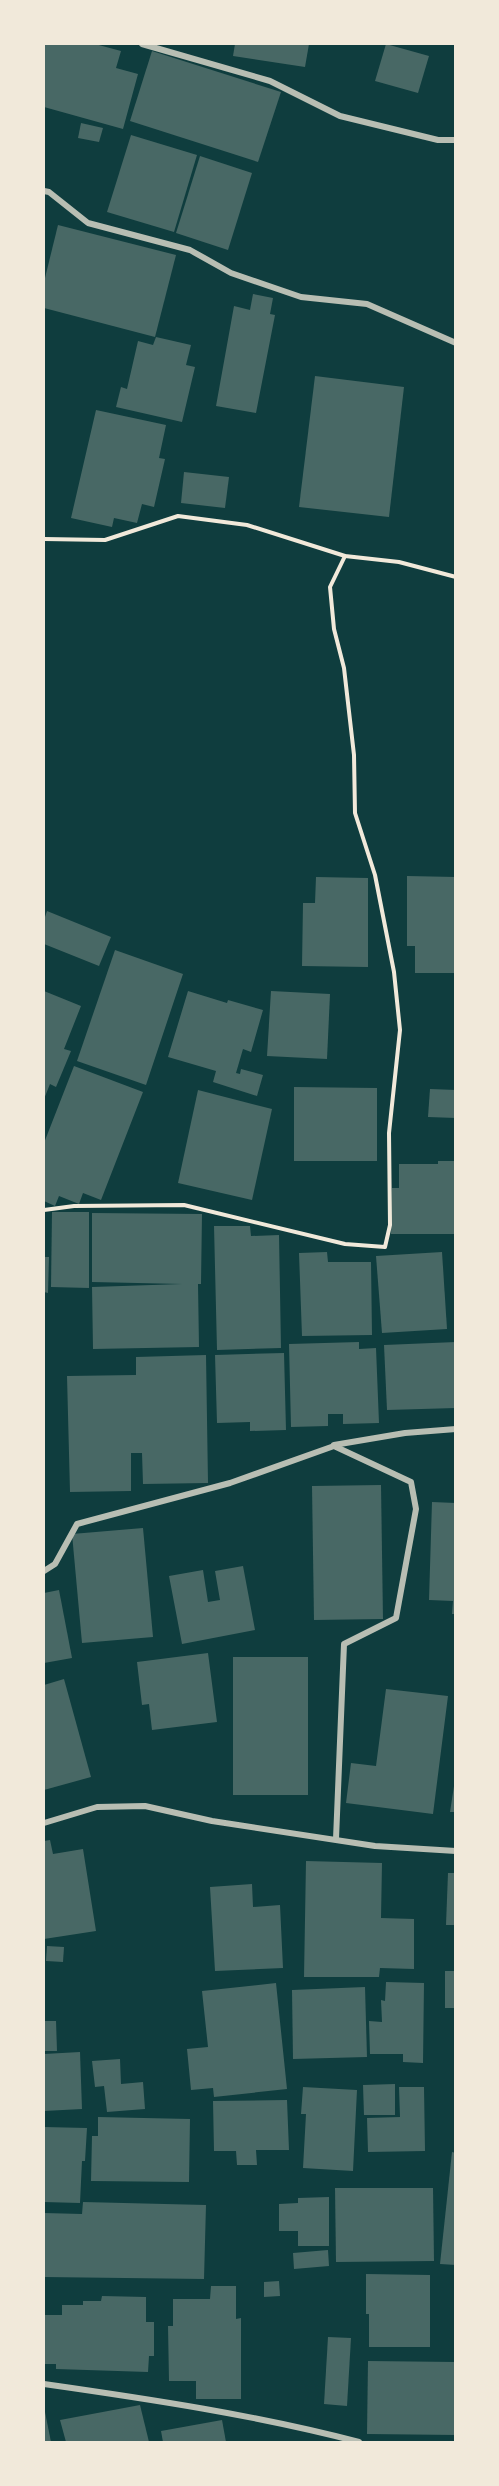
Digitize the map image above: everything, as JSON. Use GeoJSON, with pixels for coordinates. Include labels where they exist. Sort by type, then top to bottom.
{"type":"FeatureCollection","features":[{"type":"Feature","properties":{"kind":"street"},"geometry":{"type":"LineString","coordinates":[[142,44],[270,81],[340,116],[438,140],[456,140]]}},
{"type":"Feature","properties":{"kind":"street"},"geometry":{"type":"LineString","coordinates":[[44,191],[49,192],[88,223],[190,250],[231,273],[301,297],[367,304],[456,343]]}},
{"type":"Feature","properties":{"kind":"street"},"geometry":{"type":"LineString","coordinates":[[44,1571],[55,1564],[78,1524],[230,1483],[334,1446],[405,1433],[456,1430]]}},
{"type":"Feature","properties":{"kind":"street"},"geometry":{"type":"LineString","coordinates":[[334,1446],[411,1482],[416,1509],[396,1618],[344,1644],[336,1839]]}},
{"type":"Feature","properties":{"kind":"street"},"geometry":{"type":"LineString","coordinates":[[44,1823],[97,1807],[145,1806],[212,1821],[375,1846],[456,1851]]}},
{"type":"Feature","properties":{"kind":"street"},"geometry":{"type":"LineString","coordinates":[[44,2384],[227,2414],[317,2431],[359,2442]]}},
{"type":"Feature","properties":{"kind":"path"},"geometry":{"type":"LineString","coordinates":[[44,538],[105,540],[178,516],[247,525],[345,556],[399,562],[456,577]]}},
{"type":"Feature","properties":{"kind":"path"},"geometry":{"type":"LineString","coordinates":[[44,1210],[74,1206],[184,1205],[334,1242],[385,1247],[390,1225],[388,1133],[400,1030],[394,972],[375,875],[354,813],[354,755],[344,668],[334,629],[330,587],[345,556]]}},
{"type":"Feature","properties":{"kind":"building"},"geometry":{"type":"Polygon","coordinates":[[[44,44],[95,44],[121,51],[116,68],[138,74],[123,129],[44,107],[44,44]]]}},
{"type":"Feature","properties":{"kind":"building"},"geometry":{"type":"Polygon","coordinates":[[[235,44],[309,44],[305,67],[233,56],[235,44]]]}},
{"type":"Feature","properties":{"kind":"building"},"geometry":{"type":"Polygon","coordinates":[[[386,44],[429,56],[418,93],[375,81],[386,44]]]}},
{"type":"Feature","properties":{"kind":"building"},"geometry":{"type":"Polygon","coordinates":[[[152,51],[281,92],[258,162],[130,121],[152,51]]]}},
{"type":"Feature","properties":{"kind":"building"},"geometry":{"type":"Polygon","coordinates":[[[81,123],[103,128],[99,142],[78,138],[81,123]]]}},
{"type":"Feature","properties":{"kind":"building"},"geometry":{"type":"Polygon","coordinates":[[[131,135],[197,155],[174,232],[107,212],[131,135]]]}},
{"type":"Feature","properties":{"kind":"building"},"geometry":{"type":"Polygon","coordinates":[[[200,156],[252,173],[228,250],[176,233],[200,156]]]}},
{"type":"Feature","properties":{"kind":"building"},"geometry":{"type":"Polygon","coordinates":[[[58,225],[176,255],[155,337],[44,308],[44,282],[58,225]]]}},
{"type":"Feature","properties":{"kind":"building"},"geometry":{"type":"Polygon","coordinates":[[[253,294],[273,298],[270,314],[275,315],[256,413],[216,406],[234,306],[250,310],[253,294]]]}},
{"type":"Feature","properties":{"kind":"building"},"geometry":{"type":"Polygon","coordinates":[[[156,337],[191,345],[186,365],[195,367],[182,422],[116,407],[121,387],[127,389],[138,341],[153,345],[156,337]]]}},
{"type":"Feature","properties":{"kind":"building"},"geometry":{"type":"Polygon","coordinates":[[[315,376],[404,387],[389,517],[299,507],[315,376]]]}},
{"type":"Feature","properties":{"kind":"building"},"geometry":{"type":"Polygon","coordinates":[[[96,410],[166,425],[159,458],[165,459],[154,507],[142,504],[137,523],[114,518],[112,527],[71,518],[96,410]]]}},
{"type":"Feature","properties":{"kind":"building"},"geometry":{"type":"Polygon","coordinates":[[[184,472],[229,477],[225,508],[181,503],[184,472]]]}},
{"type":"Feature","properties":{"kind":"building"},"geometry":{"type":"Polygon","coordinates":[[[407,876],[456,877],[456,973],[415,973],[415,946],[407,946],[407,876]]]}},
{"type":"Feature","properties":{"kind":"building"},"geometry":{"type":"Polygon","coordinates":[[[316,877],[368,878],[368,967],[302,966],[303,903],[315,903],[316,877]]]}},
{"type":"Feature","properties":{"kind":"building"},"geometry":{"type":"Polygon","coordinates":[[[47,911],[111,937],[99,966],[44,944],[44,920],[47,911]]]}},
{"type":"Feature","properties":{"kind":"building"},"geometry":{"type":"Polygon","coordinates":[[[115,950],[183,974],[146,1085],[77,1061],[115,950]]]}},
{"type":"Feature","properties":{"kind":"building"},"geometry":{"type":"Polygon","coordinates":[[[44,991],[81,1006],[64,1049],[71,1051],[56,1087],[50,1084],[44,1099],[44,991]]]}},
{"type":"Feature","properties":{"kind":"building"},"geometry":{"type":"Polygon","coordinates":[[[188,991],[227,1003],[228,1000],[263,1010],[251,1052],[243,1049],[236,1073],[240,1074],[241,1069],[263,1075],[257,1096],[213,1082],[216,1071],[168,1057],[188,991]]]}},
{"type":"Feature","properties":{"kind":"building"},"geometry":{"type":"Polygon","coordinates":[[[271,991],[330,994],[327,1059],[267,1056],[271,991]]]}},
{"type":"Feature","properties":{"kind":"building"},"geometry":{"type":"Polygon","coordinates":[[[74,1066],[143,1092],[101,1200],[83,1193],[79,1204],[59,1196],[55,1206],[44,1201],[44,1143],[74,1066]]]}},
{"type":"Feature","properties":{"kind":"building"},"geometry":{"type":"Polygon","coordinates":[[[294,1087],[377,1088],[377,1161],[294,1161],[294,1087]]]}},
{"type":"Feature","properties":{"kind":"building"},"geometry":{"type":"Polygon","coordinates":[[[430,1089],[456,1090],[456,1118],[428,1117],[430,1089]]]}},
{"type":"Feature","properties":{"kind":"building"},"geometry":{"type":"Polygon","coordinates":[[[198,1090],[272,1109],[252,1200],[178,1183],[198,1090]]]}},
{"type":"Feature","properties":{"kind":"building"},"geometry":{"type":"Polygon","coordinates":[[[438,1161],[456,1161],[456,1234],[391,1234],[392,1188],[399,1188],[399,1164],[438,1164],[438,1161]]]}},
{"type":"Feature","properties":{"kind":"building"},"geometry":{"type":"Polygon","coordinates":[[[52,1212],[89,1212],[89,1288],[51,1287],[52,1212]]]}},
{"type":"Feature","properties":{"kind":"building"},"geometry":{"type":"Polygon","coordinates":[[[92,1213],[202,1214],[201,1284],[198,1284],[199,1347],[93,1349],[92,1287],[182,1284],[92,1282],[92,1213]]]}},
{"type":"Feature","properties":{"kind":"building"},"geometry":{"type":"Polygon","coordinates":[[[214,1226],[250,1226],[251,1236],[279,1235],[281,1348],[217,1350],[214,1226]]]}},
{"type":"Feature","properties":{"kind":"building"},"geometry":{"type":"Polygon","coordinates":[[[327,1252],[328,1262],[371,1262],[372,1335],[302,1336],[299,1253],[327,1252]]]}},
{"type":"Feature","properties":{"kind":"building"},"geometry":{"type":"Polygon","coordinates":[[[442,1252],[447,1329],[382,1333],[376,1256],[442,1252]]]}},
{"type":"Feature","properties":{"kind":"building"},"geometry":{"type":"Polygon","coordinates":[[[44,1257],[49,1257],[48,1293],[44,1292],[44,1257]]]}},
{"type":"Feature","properties":{"kind":"building"},"geometry":{"type":"Polygon","coordinates":[[[359,1342],[359,1349],[376,1348],[379,1423],[343,1424],[343,1414],[328,1414],[328,1426],[291,1427],[289,1344],[359,1342]]]}},
{"type":"Feature","properties":{"kind":"building"},"geometry":{"type":"Polygon","coordinates":[[[456,1342],[456,1408],[387,1410],[384,1345],[456,1342]]]}},
{"type":"Feature","properties":{"kind":"building"},"geometry":{"type":"Polygon","coordinates":[[[284,1353],[286,1430],[250,1431],[250,1422],[217,1423],[215,1355],[284,1353]]]}},
{"type":"Feature","properties":{"kind":"building"},"geometry":{"type":"Polygon","coordinates":[[[206,1355],[208,1483],[143,1484],[142,1453],[131,1453],[131,1491],[70,1492],[67,1376],[136,1375],[136,1357],[206,1355]]]}},
{"type":"Feature","properties":{"kind":"building"},"geometry":{"type":"Polygon","coordinates":[[[381,1485],[383,1619],[314,1620],[312,1486],[381,1485]]]}},
{"type":"Feature","properties":{"kind":"building"},"geometry":{"type":"Polygon","coordinates":[[[432,1502],[456,1503],[456,1614],[452,1614],[453,1601],[429,1600],[432,1502]]]}},
{"type":"Feature","properties":{"kind":"building"},"geometry":{"type":"Polygon","coordinates":[[[143,1528],[153,1637],[82,1643],[72,1534],[143,1528]]]}},
{"type":"Feature","properties":{"kind":"building"},"geometry":{"type":"Polygon","coordinates":[[[243,1566],[255,1630],[182,1644],[169,1576],[203,1570],[208,1602],[220,1600],[215,1571],[243,1566]]]}},
{"type":"Feature","properties":{"kind":"building"},"geometry":{"type":"Polygon","coordinates":[[[59,1590],[72,1658],[44,1663],[44,1593],[59,1590]]]}},
{"type":"Feature","properties":{"kind":"building"},"geometry":{"type":"Polygon","coordinates":[[[208,1653],[217,1722],[152,1730],[149,1704],[142,1705],[137,1662],[208,1653]]]}},
{"type":"Feature","properties":{"kind":"building"},"geometry":{"type":"Polygon","coordinates":[[[233,1657],[308,1657],[308,1795],[233,1795],[233,1657]]]}},
{"type":"Feature","properties":{"kind":"building"},"geometry":{"type":"Polygon","coordinates":[[[64,1679],[91,1777],[44,1790],[44,1685],[64,1679]]]}},
{"type":"Feature","properties":{"kind":"building"},"geometry":{"type":"Polygon","coordinates":[[[386,1689],[448,1696],[433,1814],[346,1803],[351,1763],[376,1766],[386,1689]]]}},
{"type":"Feature","properties":{"kind":"building"},"geometry":{"type":"Polygon","coordinates":[[[454,1786],[456,1786],[456,1812],[450,1812],[454,1786]]]}},
{"type":"Feature","properties":{"kind":"building"},"geometry":{"type":"Polygon","coordinates":[[[50,1840],[53,1854],[83,1849],[96,1931],[44,1939],[44,1841],[50,1840]]]}},
{"type":"Feature","properties":{"kind":"building"},"geometry":{"type":"Polygon","coordinates":[[[306,1861],[382,1863],[381,1918],[414,1919],[414,1969],[380,1968],[379,1977],[304,1977],[306,1861]]]}},
{"type":"Feature","properties":{"kind":"building"},"geometry":{"type":"Polygon","coordinates":[[[448,1873],[456,1873],[456,1925],[446,1925],[448,1873]]]}},
{"type":"Feature","properties":{"kind":"building"},"geometry":{"type":"Polygon","coordinates":[[[252,1884],[253,1907],[280,1905],[283,1968],[215,1971],[210,1887],[252,1884]]]}},
{"type":"Feature","properties":{"kind":"building"},"geometry":{"type":"Polygon","coordinates":[[[47,1946],[64,1947],[63,1962],[46,1961],[47,1946]]]}},
{"type":"Feature","properties":{"kind":"building"},"geometry":{"type":"Polygon","coordinates":[[[445,1971],[456,1971],[456,2008],[445,2008],[445,1971]]]}},
{"type":"Feature","properties":{"kind":"building"},"geometry":{"type":"Polygon","coordinates":[[[386,1982],[424,1983],[423,2063],[403,2062],[403,2054],[370,2054],[369,2021],[382,2022],[381,2000],[385,2001],[386,1982]]]}},
{"type":"Feature","properties":{"kind":"building"},"geometry":{"type":"Polygon","coordinates":[[[276,1983],[287,2089],[214,2097],[213,2088],[191,2090],[187,2049],[208,2047],[202,1991],[276,1983]]]}},
{"type":"Feature","properties":{"kind":"building"},"geometry":{"type":"Polygon","coordinates":[[[365,1987],[367,2057],[293,2059],[292,1990],[365,1987]]]}},
{"type":"Feature","properties":{"kind":"building"},"geometry":{"type":"Polygon","coordinates":[[[44,2021],[56,2021],[57,2051],[44,2051],[44,2021]]]}},
{"type":"Feature","properties":{"kind":"building"},"geometry":{"type":"Polygon","coordinates":[[[80,2052],[82,2109],[44,2111],[44,2054],[80,2052]]]}},
{"type":"Feature","properties":{"kind":"building"},"geometry":{"type":"Polygon","coordinates":[[[120,2059],[121,2084],[143,2082],[145,2109],[107,2112],[104,2086],[95,2087],[92,2061],[120,2059]]]}},
{"type":"Feature","properties":{"kind":"building"},"geometry":{"type":"Polygon","coordinates":[[[395,2084],[395,2115],[364,2115],[363,2085],[395,2084]]]}},
{"type":"Feature","properties":{"kind":"building"},"geometry":{"type":"Polygon","coordinates":[[[303,2087],[357,2090],[353,2171],[303,2168],[306,2114],[301,2114],[303,2087]]]}},
{"type":"Feature","properties":{"kind":"building"},"geometry":{"type":"Polygon","coordinates":[[[399,2087],[424,2087],[425,2151],[368,2152],[367,2118],[400,2117],[399,2087]]]}},
{"type":"Feature","properties":{"kind":"building"},"geometry":{"type":"Polygon","coordinates":[[[287,2100],[289,2150],[256,2150],[257,2165],[237,2165],[236,2151],[214,2151],[213,2101],[287,2100]]]}},
{"type":"Feature","properties":{"kind":"building"},"geometry":{"type":"Polygon","coordinates":[[[98,2117],[190,2119],[189,2182],[91,2181],[92,2136],[98,2136],[98,2117]]]}},
{"type":"Feature","properties":{"kind":"building"},"geometry":{"type":"Polygon","coordinates":[[[44,2127],[87,2128],[85,2161],[82,2161],[80,2203],[44,2202],[44,2127]]]}},
{"type":"Feature","properties":{"kind":"building"},"geometry":{"type":"Polygon","coordinates":[[[452,2152],[456,2153],[456,2265],[440,2264],[452,2152]]]}},
{"type":"Feature","properties":{"kind":"building"},"geometry":{"type":"Polygon","coordinates":[[[335,2188],[433,2188],[434,2261],[336,2262],[335,2188]]]}},
{"type":"Feature","properties":{"kind":"building"},"geometry":{"type":"Polygon","coordinates":[[[329,2197],[329,2246],[298,2246],[298,2231],[279,2231],[279,2204],[298,2203],[298,2198],[329,2197]]]}},
{"type":"Feature","properties":{"kind":"building"},"geometry":{"type":"Polygon","coordinates":[[[83,2202],[206,2205],[204,2279],[44,2277],[44,2213],[82,2214],[83,2202]]]}},
{"type":"Feature","properties":{"kind":"building"},"geometry":{"type":"Polygon","coordinates":[[[328,2250],[329,2266],[294,2269],[293,2253],[328,2250]]]}},
{"type":"Feature","properties":{"kind":"building"},"geometry":{"type":"Polygon","coordinates":[[[366,2274],[430,2275],[430,2347],[369,2347],[366,2274]]]}},
{"type":"Feature","properties":{"kind":"building"},"geometry":{"type":"Polygon","coordinates":[[[279,2281],[280,2296],[264,2297],[264,2282],[279,2281]]]}},
{"type":"Feature","properties":{"kind":"building"},"geometry":{"type":"Polygon","coordinates":[[[211,2286],[236,2286],[236,2319],[241,2318],[241,2399],[196,2399],[196,2381],[169,2381],[168,2326],[173,2326],[173,2299],[210,2299],[211,2286]]]}},
{"type":"Feature","properties":{"kind":"building"},"geometry":{"type":"Polygon","coordinates":[[[102,2296],[146,2297],[146,2322],[154,2322],[154,2356],[149,2356],[148,2372],[56,2369],[56,2364],[44,2364],[45,2315],[62,2315],[62,2305],[83,2305],[83,2301],[101,2301],[102,2296]]]}},
{"type":"Feature","properties":{"kind":"building"},"geometry":{"type":"Polygon","coordinates":[[[328,2337],[351,2338],[347,2406],[324,2404],[328,2337]]]}},
{"type":"Feature","properties":{"kind":"building"},"geometry":{"type":"Polygon","coordinates":[[[368,2361],[456,2362],[456,2435],[367,2434],[368,2361]]]}},
{"type":"Feature","properties":{"kind":"building"},"geometry":{"type":"Polygon","coordinates":[[[140,2405],[149,2442],[66,2442],[60,2420],[140,2405]]]}},
{"type":"Feature","properties":{"kind":"building"},"geometry":{"type":"Polygon","coordinates":[[[45,2412],[51,2442],[44,2442],[45,2412]]]}},
{"type":"Feature","properties":{"kind":"building"},"geometry":{"type":"Polygon","coordinates":[[[222,2420],[226,2442],[163,2442],[161,2431],[222,2420]]]}}]}
